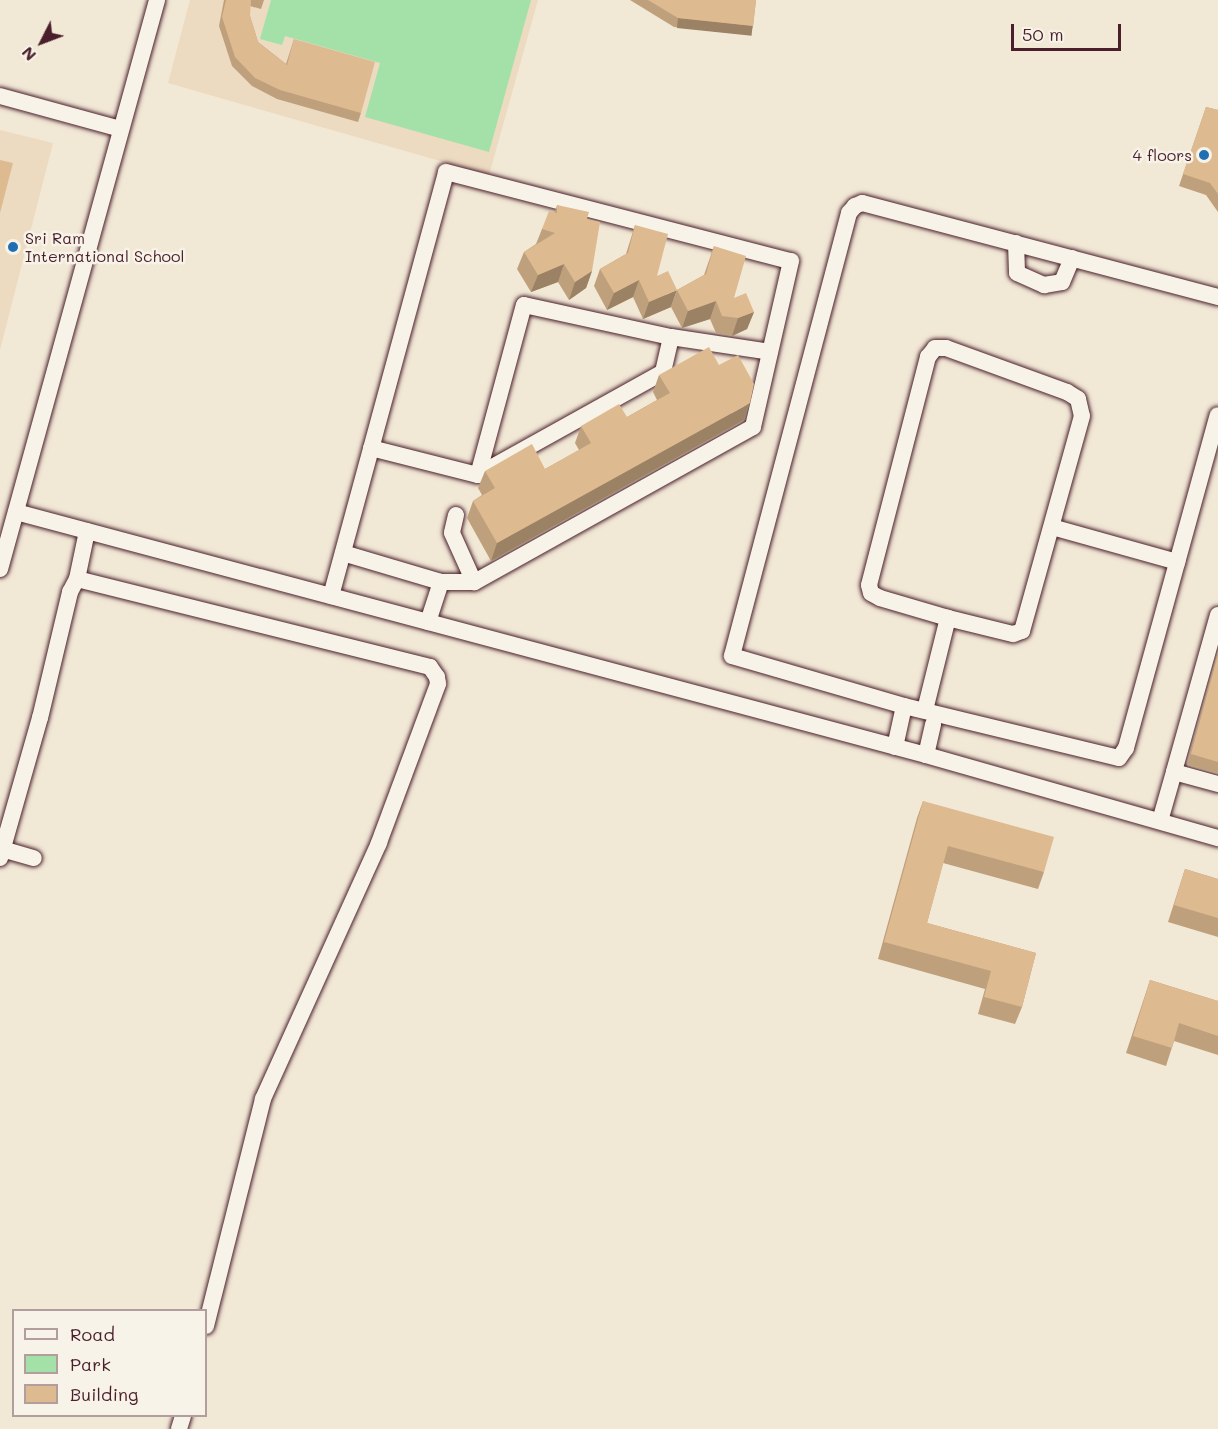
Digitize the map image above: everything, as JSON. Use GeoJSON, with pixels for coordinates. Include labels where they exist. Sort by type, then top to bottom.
{"type":"FeatureCollection","features":[{"type":"Feature","properties":{"kind":"street"},"geometry":{"type":"LineString","coordinates":[[0,569],[157,0]]}},
{"type":"Feature","properties":{"kind":"street"},"geometry":{"type":"LineString","coordinates":[[0,96],[121,129]]}},
{"type":"Feature","properties":{"kind":"street"},"geometry":{"type":"LineString","coordinates":[[331,596],[446,172],[791,261],[753,427],[474,582],[441,582],[343,553]]}},
{"type":"Feature","properties":{"kind":"street"},"geometry":{"type":"LineString","coordinates":[[1218,297],[862,203],[852,209],[731,652],[735,659],[904,705],[929,717],[1119,758],[1126,748],[1218,415]]}},
{"type":"Feature","properties":{"kind":"street"},"geometry":{"type":"LineString","coordinates":[[1016,243],[1017,273],[1044,285],[1062,282],[1072,258]]}},
{"type":"Feature","properties":{"kind":"street"},"geometry":{"type":"LineString","coordinates":[[478,475],[524,304],[672,337],[770,352]]}},
{"type":"Feature","properties":{"kind":"street"},"geometry":{"type":"LineString","coordinates":[[371,448],[478,475],[663,372],[672,337]]}},
{"type":"Feature","properties":{"kind":"street"},"geometry":{"type":"LineString","coordinates":[[935,348],[946,348],[1078,399],[1082,416],[1022,631],[1013,634],[948,618],[880,598],[871,593],[869,585],[928,357],[935,348]]}},
{"type":"Feature","properties":{"kind":"street"},"geometry":{"type":"LineString","coordinates":[[16,512],[926,755],[1218,838]]}},
{"type":"Feature","properties":{"kind":"street"},"geometry":{"type":"LineString","coordinates":[[456,516],[452,533],[474,582]]}},
{"type":"Feature","properties":{"kind":"street"},"geometry":{"type":"LineString","coordinates":[[1052,527],[1177,562]]}},
{"type":"Feature","properties":{"kind":"street"},"geometry":{"type":"LineString","coordinates":[[34,858],[1,854],[40,718],[70,592],[77,579],[87,531]]}},
{"type":"Feature","properties":{"kind":"street"},"geometry":{"type":"LineString","coordinates":[[77,579],[430,667],[437,677],[438,684],[379,843],[263,1099],[207,1322]]}},
{"type":"Feature","properties":{"kind":"street"},"geometry":{"type":"LineString","coordinates":[[428,622],[441,582]]}},
{"type":"Feature","properties":{"kind":"street"},"geometry":{"type":"LineString","coordinates":[[1160,821],[1218,615]]}},
{"type":"Feature","properties":{"kind":"street"},"geometry":{"type":"LineString","coordinates":[[926,755],[929,717],[948,618]]}},
{"type":"Feature","properties":{"kind":"street"},"geometry":{"type":"LineString","coordinates":[[896,747],[904,705]]}},
{"type":"Feature","properties":{"kind":"street"},"geometry":{"type":"LineString","coordinates":[[1174,772],[1218,784]]}},
{"type":"Feature","properties":{"kind":"shaded area"},"geometry":{"type":"Polygon","coordinates":[[[190,0],[538,0],[489,175],[168,83],[190,0]]]}},
{"type":"Feature","properties":{"kind":"shaded area","name":"Sri Ram International School"},"geometry":{"type":"Polygon","coordinates":[[[0,130],[53,143],[0,350],[0,130]]]}},
{"type":"Feature","properties":{"kind":"green space"},"geometry":{"type":"Polygon","coordinates":[[[271,0],[531,0],[489,152],[365,117],[380,63],[285,36],[282,45],[260,39],[271,0]]]}},
{"type":"Feature","properties":{"kind":"building"},"geometry":{"type":"Polygon","coordinates":[[[226,0],[251,0],[250,16],[258,42],[287,65],[294,39],[375,62],[361,113],[280,90],[255,78],[235,57],[222,17],[226,0]]]}},
{"type":"Feature","properties":{"kind":"building"},"geometry":{"type":"Polygon","coordinates":[[[648,0],[756,0],[753,26],[678,18],[648,0]]]}},
{"type":"Feature","properties":{"kind":"building","name":"4 floors"},"geometry":{"type":"Polygon","coordinates":[[[1206,107],[1218,110],[1218,194],[1210,183],[1183,174],[1206,107]]]}},
{"type":"Feature","properties":{"kind":"building"},"geometry":{"type":"Polygon","coordinates":[[[0,160],[13,163],[0,213],[0,160]]]}},
{"type":"Feature","properties":{"kind":"building"},"geometry":{"type":"Polygon","coordinates":[[[557,205],[589,212],[587,219],[600,222],[592,271],[575,282],[564,264],[538,275],[524,252],[555,233],[542,229],[549,211],[557,213],[557,205]]]}},
{"type":"Feature","properties":{"kind":"building"},"geometry":{"type":"Polygon","coordinates":[[[635,225],[668,234],[657,276],[668,271],[677,290],[649,302],[639,280],[614,293],[600,269],[628,253],[635,225]]]}},
{"type":"Feature","properties":{"kind":"building"},"geometry":{"type":"Polygon","coordinates":[[[714,246],[746,256],[734,298],[746,293],[754,312],[738,318],[722,316],[716,301],[688,311],[677,290],[706,274],[714,246]]]}},
{"type":"Feature","properties":{"kind":"building"},"geometry":{"type":"Polygon","coordinates":[[[709,347],[719,365],[738,355],[754,384],[750,403],[497,543],[473,501],[495,488],[485,471],[532,444],[545,469],[591,443],[581,426],[619,404],[627,417],[670,393],[659,375],[709,347]]]}},
{"type":"Feature","properties":{"kind":"building"},"geometry":{"type":"Polygon","coordinates":[[[1218,655],[1218,762],[1191,754],[1218,655]]]}},
{"type":"Feature","properties":{"kind":"building"},"geometry":{"type":"Polygon","coordinates":[[[923,801],[1054,837],[1044,872],[948,846],[927,923],[1036,953],[1022,1007],[984,997],[991,971],[884,942],[923,801]]]}},
{"type":"Feature","properties":{"kind":"building"},"geometry":{"type":"Polygon","coordinates":[[[1185,869],[1218,879],[1218,918],[1174,905],[1185,869]]]}},
{"type":"Feature","properties":{"kind":"building"},"geometry":{"type":"Polygon","coordinates":[[[1150,980],[1218,1001],[1218,1036],[1179,1023],[1172,1048],[1133,1036],[1150,980]]]}},
{"type":"Feature","properties":{"kind":"place","name":"4 floors"},"geometry":{"type":"Point","coordinates":[1204,155]}},
{"type":"Feature","properties":{"kind":"place","name":"Sri Ram International School"},"geometry":{"type":"Point","coordinates":[13,247]}}]}
